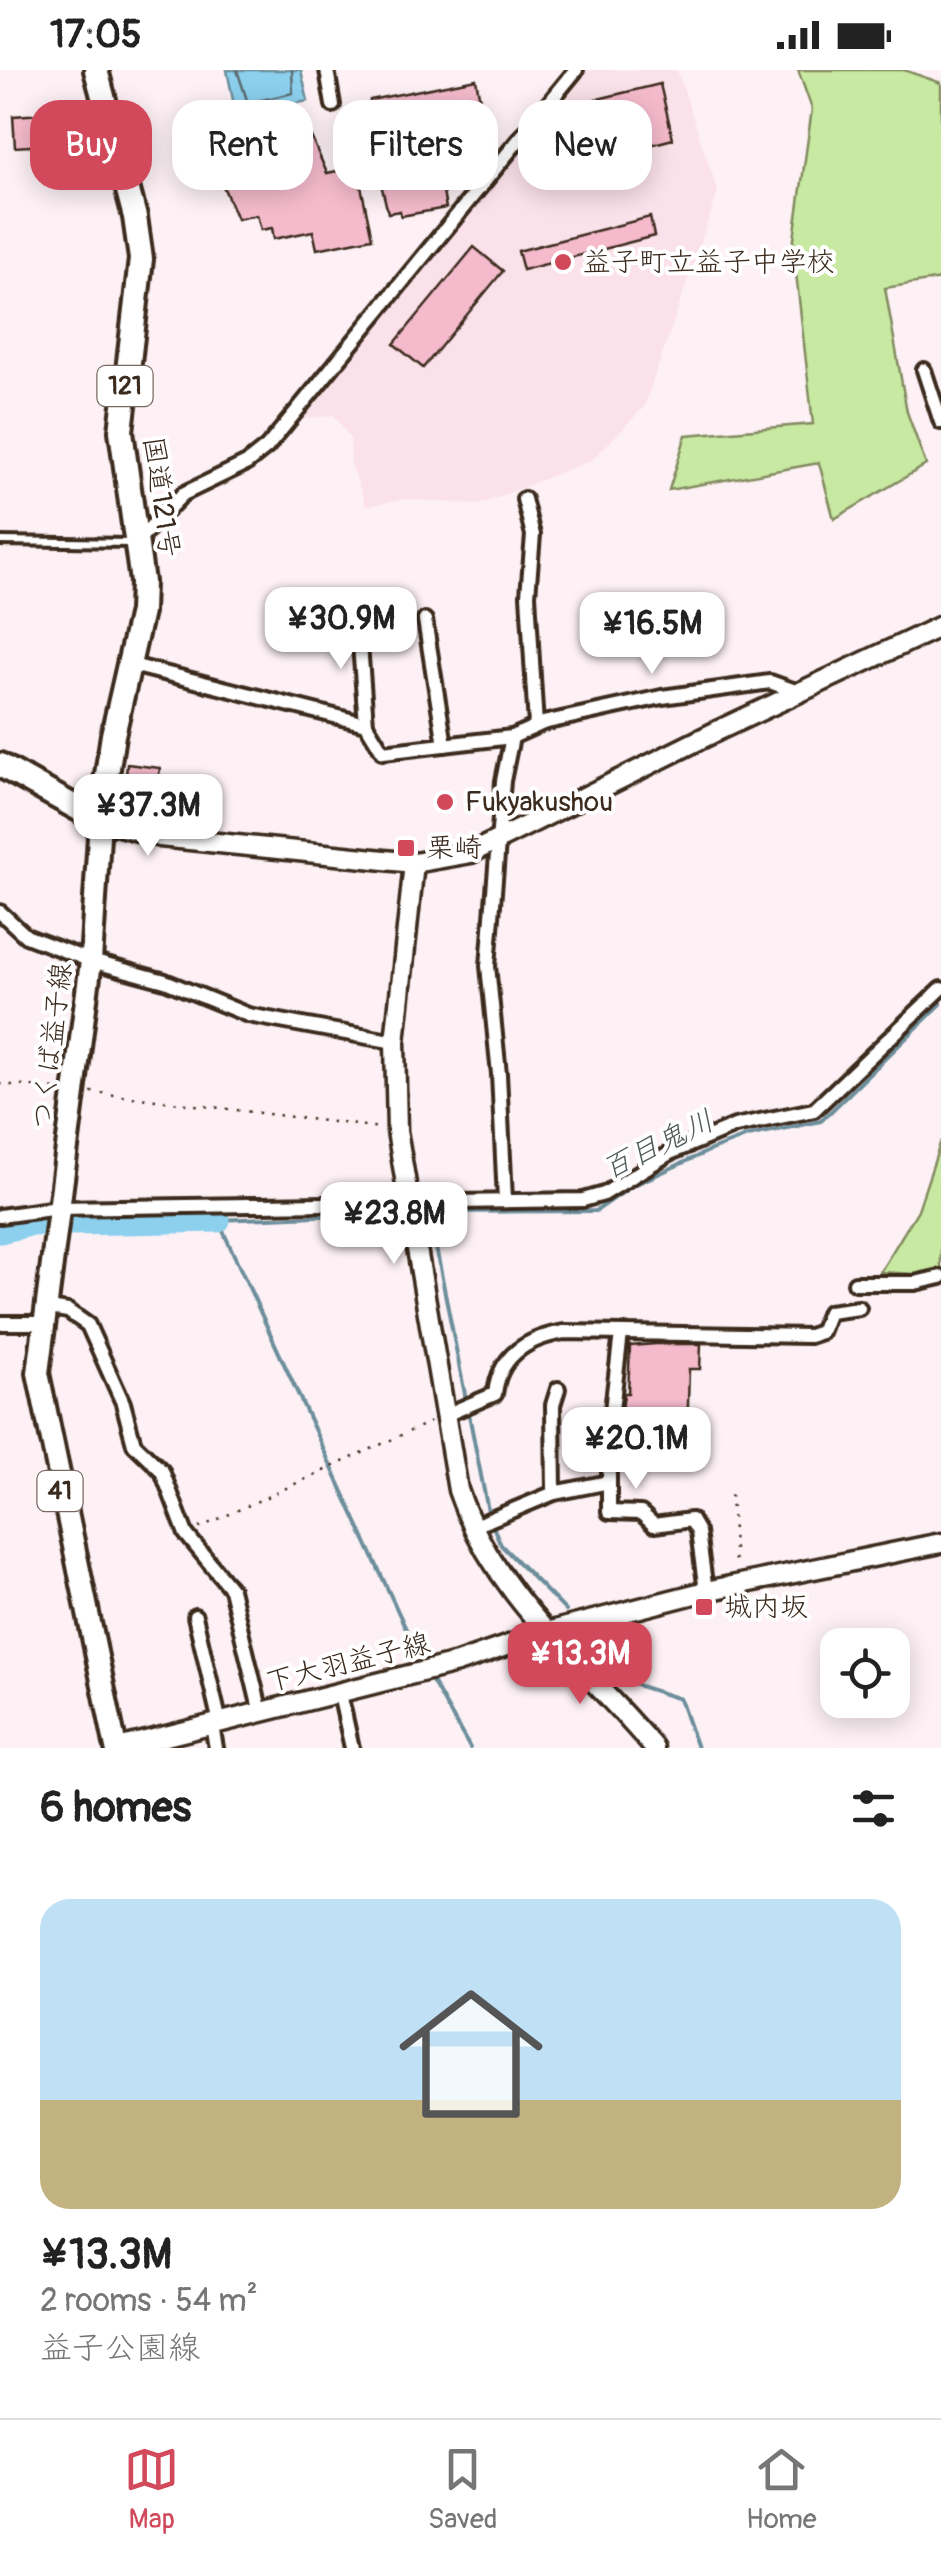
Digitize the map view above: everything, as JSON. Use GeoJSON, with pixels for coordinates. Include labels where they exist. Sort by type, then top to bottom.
{"type":"FeatureCollection","features":[{"type":"Feature","properties":{"kind":"highway","name":"国道121号"},"geometry":{"type":"LineString","coordinates":[[96,70],[135,217],[140,259],[121,431],[142,612],[128,664],[100,820]]}},
{"type":"Feature","properties":{"kind":"highway"},"geometry":{"type":"LineString","coordinates":[[0,764],[100,820]]}},
{"type":"Feature","properties":{"kind":"main road","name":"つくば益子線"},"geometry":{"type":"LineString","coordinates":[[100,820],[91,961],[42,1315],[41,1403],[117,1748]]}},
{"type":"Feature","properties":{"kind":"street"},"geometry":{"type":"LineString","coordinates":[[327,70],[333,105]]}},
{"type":"Feature","properties":{"kind":"street"},"geometry":{"type":"LineString","coordinates":[[136,542],[183,494],[248,463],[268,447],[576,70]]}},
{"type":"Feature","properties":{"kind":"street"},"geometry":{"type":"LineString","coordinates":[[924,370],[941,422]]}},
{"type":"Feature","properties":{"kind":"street"},"geometry":{"type":"LineString","coordinates":[[524,500],[533,536],[528,595],[536,726]]}},
{"type":"Feature","properties":{"kind":"street"},"geometry":{"type":"LineString","coordinates":[[358,618],[366,724],[384,752],[512,737],[536,726],[698,692],[770,682],[798,692]]}},
{"type":"Feature","properties":{"kind":"street"},"geometry":{"type":"LineString","coordinates":[[426,620],[445,744]]}},
{"type":"Feature","properties":{"kind":"street"},"geometry":{"type":"LineString","coordinates":[[100,820],[160,837],[414,863],[497,844],[798,692],[941,626]]}},
{"type":"Feature","properties":{"kind":"street"},"geometry":{"type":"LineString","coordinates":[[128,664],[366,724]]}},
{"type":"Feature","properties":{"kind":"street"},"geometry":{"type":"LineString","coordinates":[[505,1200],[499,1074],[488,966],[497,844],[512,737]]}},
{"type":"Feature","properties":{"kind":"street"},"geometry":{"type":"LineString","coordinates":[[414,863],[395,1042],[397,1130],[458,1490],[492,1564],[543,1633],[654,1748]]}},
{"type":"Feature","properties":{"kind":"street"},"geometry":{"type":"LineString","coordinates":[[0,912],[26,936],[91,961],[166,981],[248,1015],[395,1042]]}},
{"type":"Feature","properties":{"kind":"street"},"geometry":{"type":"LineString","coordinates":[[0,1216],[57,1218],[408,1200],[583,1200],[604,1194],[670,1154],[722,1130],[814,1110],[941,989]]}},
{"type":"Feature","properties":{"kind":"street"},"geometry":{"type":"LineString","coordinates":[[855,1282],[941,1278]]}},
{"type":"Feature","properties":{"kind":"street"},"geometry":{"type":"LineString","coordinates":[[443,1416],[496,1394],[497,1378],[525,1343],[564,1332],[810,1336],[821,1332],[829,1312],[859,1308]]}},
{"type":"Feature","properties":{"kind":"street"},"geometry":{"type":"LineString","coordinates":[[0,1323],[68,1311],[88,1326],[124,1404],[134,1444],[162,1471],[186,1534],[231,1590],[261,1713]]}},
{"type":"Feature","properties":{"kind":"street"},"geometry":{"type":"LineString","coordinates":[[621,1333],[608,1512],[641,1513],[654,1526],[691,1520],[698,1532],[706,1591]]}},
{"type":"Feature","properties":{"kind":"street"},"geometry":{"type":"LineString","coordinates":[[554,1494],[553,1405],[558,1389]]}},
{"type":"Feature","properties":{"kind":"street"},"geometry":{"type":"LineString","coordinates":[[472,1527],[554,1494],[609,1482]]}},
{"type":"Feature","properties":{"kind":"street","name":"下大羽益子線"},"geometry":{"type":"LineString","coordinates":[[117,1748],[458,1664],[543,1633],[706,1591],[941,1543]]}},
{"type":"Feature","properties":{"kind":"street"},"geometry":{"type":"LineString","coordinates":[[195,1616],[216,1724],[216,1748]]}},
{"type":"Feature","properties":{"kind":"street"},"geometry":{"type":"LineString","coordinates":[[340,1694],[352,1748]]}},
{"type":"Feature","properties":{"kind":"lane"},"geometry":{"type":"LineString","coordinates":[[0,540],[136,542]]}},
{"type":"Feature","properties":{"kind":"path"},"geometry":{"type":"LineString","coordinates":[[0,1084],[397,1130]]}},
{"type":"Feature","properties":{"kind":"path"},"geometry":{"type":"LineString","coordinates":[[186,1534],[443,1416]]}},
{"type":"Feature","properties":{"kind":"path"},"geometry":{"type":"LineString","coordinates":[[730,1495],[736,1585]]}},
{"type":"Feature","properties":{"kind":"shaded area","name":"益子町立益子中学校"},"geometry":{"type":"Polygon","coordinates":[[[588,70],[677,70],[718,192],[644,407],[592,460],[478,505],[406,499],[366,506],[351,464],[350,439],[334,415],[302,419],[490,190],[498,190],[498,180],[518,155],[518,190],[652,190],[652,100],[563,100],[588,70]]]}},
{"type":"Feature","properties":{"kind":"green space"},"geometry":{"type":"Polygon","coordinates":[[[798,70],[904,70],[941,83],[941,279],[885,288],[907,412],[926,465],[834,519],[819,463],[669,490],[686,435],[813,424],[793,246],[812,109],[798,70]]]}},
{"type":"Feature","properties":{"kind":"green space"},"geometry":{"type":"Polygon","coordinates":[[[941,1141],[941,1268],[915,1274],[880,1272],[918,1210],[941,1141]]]}},
{"type":"Feature","properties":{"kind":"water"},"geometry":{"type":"Polygon","coordinates":[[[227,70],[301,70],[308,100],[233,100],[227,70]]]}},
{"type":"Feature","properties":{"kind":"building"},"geometry":{"type":"Polygon","coordinates":[[[476,79],[480,100],[370,100],[476,79]]]}},
{"type":"Feature","properties":{"kind":"building"},"geometry":{"type":"Polygon","coordinates":[[[660,84],[673,139],[652,144],[652,100],[594,100],[660,84]]]}},
{"type":"Feature","properties":{"kind":"building"},"geometry":{"type":"Polygon","coordinates":[[[30,115],[30,146],[15,147],[13,116],[30,115]]]}},
{"type":"Feature","properties":{"kind":"building"},"geometry":{"type":"Polygon","coordinates":[[[313,141],[327,173],[333,172],[333,190],[362,190],[372,238],[317,249],[313,231],[274,239],[272,228],[261,230],[257,215],[237,219],[225,190],[313,190],[313,141]]]}},
{"type":"Feature","properties":{"kind":"building"},"geometry":{"type":"Polygon","coordinates":[[[383,190],[443,190],[446,208],[401,216],[400,211],[388,213],[383,190]]]}},
{"type":"Feature","properties":{"kind":"building"},"geometry":{"type":"Polygon","coordinates":[[[650,217],[654,236],[523,270],[518,251],[650,217]]]}},
{"type":"Feature","properties":{"kind":"building"},"geometry":{"type":"Polygon","coordinates":[[[474,247],[503,271],[423,368],[394,344],[474,247]]]}},
{"type":"Feature","properties":{"kind":"building"},"geometry":{"type":"Polygon","coordinates":[[[127,764],[160,768],[154,809],[132,805],[125,791],[127,764]]]}},
{"type":"Feature","properties":{"kind":"building"},"geometry":{"type":"Polygon","coordinates":[[[701,1344],[700,1369],[689,1369],[687,1439],[619,1437],[624,1393],[628,1393],[630,1346],[701,1344]]]}},
{"type":"Feature","properties":{"kind":"waterway","name":"百目鬼川"},"geometry":{"type":"LineString","coordinates":[[489,1516],[429,1212],[596,1211],[632,1186],[711,1150],[748,1136],[821,1121],[941,1004]]}},
{"type":"Feature","properties":{"kind":"waterway"},"geometry":{"type":"LineString","coordinates":[[392,1213],[218,1220],[423,1666]]}},
{"type":"Feature","properties":{"kind":"waterway","name":"百目鬼川"},"geometry":{"type":"LineString","coordinates":[[0,1231],[29,1224],[218,1220]]}},
{"type":"Feature","properties":{"kind":"waterway","name":"百目鬼川"},"geometry":{"type":"LineString","coordinates":[[492,1524],[501,1545],[566,1611]]}},
{"type":"Feature","properties":{"kind":"waterway","name":"百目鬼川"},"geometry":{"type":"LineString","coordinates":[[591,1651],[618,1679],[680,1699],[697,1748]]}},
{"type":"Feature","properties":{"kind":"waterway"},"geometry":{"type":"LineString","coordinates":[[428,1674],[470,1748]]}},
{"type":"Feature","properties":{"kind":"place","name":"益子町立益子中学校"},"geometry":{"type":"Point","coordinates":[563,262]}},
{"type":"Feature","properties":{"kind":"place","name":"Fukyakushou"},"geometry":{"type":"Point","coordinates":[445,802]}},
{"type":"Feature","properties":{"kind":"place","name":"栗崎"},"geometry":{"type":"Point","coordinates":[406,848]}},
{"type":"Feature","properties":{"kind":"place","name":"城内坂"},"geometry":{"type":"Point","coordinates":[704,1607]}}]}
